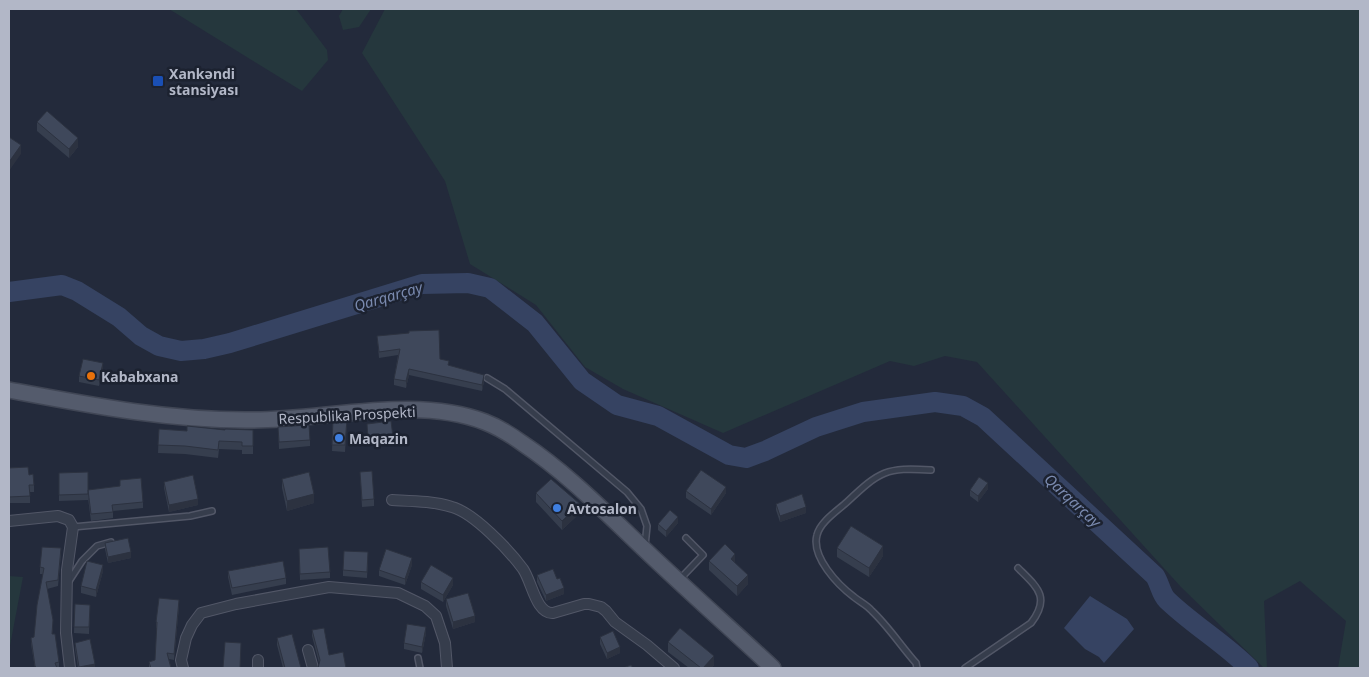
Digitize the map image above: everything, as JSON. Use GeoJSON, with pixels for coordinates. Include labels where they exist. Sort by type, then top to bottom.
{"type":"FeatureCollection","features":[{"type":"Feature","properties":{"kind":"main road","name":"Respublika Prospekti"},"geometry":{"type":"LineString","coordinates":[[9,390],[97,406],[186,418],[254,420],[410,409],[458,414],[485,422],[506,432],[538,454],[586,493],[773,668]]}},
{"type":"Feature","properties":{"kind":"street"},"geometry":{"type":"LineString","coordinates":[[392,500],[434,502],[454,507],[470,515],[488,531],[523,569],[530,580],[542,610],[547,614],[589,604],[601,607],[615,622],[647,645],[674,668]]}},
{"type":"Feature","properties":{"kind":"street"},"geometry":{"type":"LineString","coordinates":[[9,521],[58,516],[69,520],[73,526],[67,583],[66,633],[70,668]]}},
{"type":"Feature","properties":{"kind":"street"},"geometry":{"type":"LineString","coordinates":[[183,668],[181,660],[186,638],[192,625],[201,613],[236,604],[328,587],[398,593],[425,606],[436,616],[445,642],[447,668]]}},
{"type":"Feature","properties":{"kind":"street"},"geometry":{"type":"LineString","coordinates":[[308,650],[313,668]]}},
{"type":"Feature","properties":{"kind":"lane"},"geometry":{"type":"LineString","coordinates":[[486,378],[505,389],[627,492],[641,509],[647,526],[644,549]]}},
{"type":"Feature","properties":{"kind":"lane"},"geometry":{"type":"LineString","coordinates":[[916,668],[916,663],[870,609],[837,583],[816,548],[817,534],[824,523],[876,477],[891,470],[903,468],[931,470]]}},
{"type":"Feature","properties":{"kind":"lane"},"geometry":{"type":"LineString","coordinates":[[73,526],[190,516],[212,511]]}},
{"type":"Feature","properties":{"kind":"lane"},"geometry":{"type":"LineString","coordinates":[[679,581],[703,555],[686,538]]}},
{"type":"Feature","properties":{"kind":"lane"},"geometry":{"type":"LineString","coordinates":[[67,583],[82,561],[98,546],[115,541]]}},
{"type":"Feature","properties":{"kind":"lane"},"geometry":{"type":"LineString","coordinates":[[965,668],[1030,623],[1039,613],[1042,602],[1040,594],[1034,584],[1018,568]]}},
{"type":"Feature","properties":{"kind":"lane"},"geometry":{"type":"LineString","coordinates":[[418,658],[420,668]]}},
{"type":"Feature","properties":{"kind":"shaded area"},"geometry":{"type":"Polygon","coordinates":[[[169,9],[296,9],[327,50],[328,60],[302,91],[169,9]]]}},
{"type":"Feature","properties":{"kind":"shaded area"},"geometry":{"type":"Polygon","coordinates":[[[343,9],[371,9],[359,27],[343,30],[339,16],[343,9]]]}},
{"type":"Feature","properties":{"kind":"shaded area"},"geometry":{"type":"Polygon","coordinates":[[[385,9],[1360,9],[1360,668],[1338,668],[1346,621],[1300,581],[1264,601],[1267,668],[1264,668],[1181,587],[977,362],[945,356],[914,366],[890,361],[723,433],[623,389],[585,367],[536,305],[470,264],[445,181],[362,53],[385,9]]]}},
{"type":"Feature","properties":{"kind":"shaded area"},"geometry":{"type":"Polygon","coordinates":[[[9,576],[23,577],[9,651],[9,576]]]}},
{"type":"Feature","properties":{"kind":"water"},"geometry":{"type":"Polygon","coordinates":[[[1090,596],[1127,619],[1134,629],[1104,663],[1099,657],[1085,649],[1064,628],[1090,596]]]}},
{"type":"Feature","properties":{"kind":"building"},"geometry":{"type":"Polygon","coordinates":[[[47,111],[78,138],[69,149],[37,122],[47,111]]]}},
{"type":"Feature","properties":{"kind":"building"},"geometry":{"type":"Polygon","coordinates":[[[9,137],[21,145],[9,162],[9,137]]]}},
{"type":"Feature","properties":{"kind":"building"},"geometry":{"type":"Polygon","coordinates":[[[439,330],[440,359],[449,361],[448,365],[484,375],[482,385],[409,369],[406,381],[394,379],[400,349],[379,352],[377,336],[409,333],[409,331],[439,330]]]}},
{"type":"Feature","properties":{"kind":"building"},"geometry":{"type":"Polygon","coordinates":[[[83,359],[103,363],[99,380],[79,376],[83,359]]]}},
{"type":"Feature","properties":{"kind":"building","name":"Maqazin"},"geometry":{"type":"Polygon","coordinates":[[[333,419],[347,419],[345,445],[332,445],[333,419]]]}},
{"type":"Feature","properties":{"kind":"building"},"geometry":{"type":"Polygon","coordinates":[[[391,421],[393,437],[368,439],[367,424],[391,421]]]}},
{"type":"Feature","properties":{"kind":"building"},"geometry":{"type":"Polygon","coordinates":[[[309,425],[310,440],[279,442],[278,427],[309,425]]]}},
{"type":"Feature","properties":{"kind":"building"},"geometry":{"type":"Polygon","coordinates":[[[187,426],[225,430],[253,430],[253,446],[242,446],[242,442],[219,441],[218,450],[158,445],[159,429],[187,431],[187,426]]]}},
{"type":"Feature","properties":{"kind":"building"},"geometry":{"type":"Polygon","coordinates":[[[28,467],[29,475],[33,474],[34,485],[29,485],[30,496],[9,497],[9,468],[28,467]]]}},
{"type":"Feature","properties":{"kind":"building"},"geometry":{"type":"Polygon","coordinates":[[[701,470],[726,487],[711,509],[686,491],[701,470]]]}},
{"type":"Feature","properties":{"kind":"building"},"geometry":{"type":"Polygon","coordinates":[[[372,471],[374,499],[362,500],[360,472],[372,471]]]}},
{"type":"Feature","properties":{"kind":"building"},"geometry":{"type":"Polygon","coordinates":[[[88,472],[88,494],[59,495],[59,473],[88,472]]]}},
{"type":"Feature","properties":{"kind":"building"},"geometry":{"type":"Polygon","coordinates":[[[309,472],[314,494],[287,501],[282,479],[309,472]]]}},
{"type":"Feature","properties":{"kind":"building"},"geometry":{"type":"Polygon","coordinates":[[[193,475],[198,499],[169,505],[164,482],[193,475]]]}},
{"type":"Feature","properties":{"kind":"building"},"geometry":{"type":"Polygon","coordinates":[[[979,477],[988,483],[978,496],[970,490],[979,477]]]}},
{"type":"Feature","properties":{"kind":"building"},"geometry":{"type":"Polygon","coordinates":[[[141,478],[143,502],[112,505],[113,512],[91,514],[88,490],[120,486],[120,480],[141,478]]]}},
{"type":"Feature","properties":{"kind":"building"},"geometry":{"type":"Polygon","coordinates":[[[551,479],[580,504],[562,521],[536,493],[551,479]]]}},
{"type":"Feature","properties":{"kind":"building"},"geometry":{"type":"Polygon","coordinates":[[[802,494],[806,507],[780,516],[776,504],[802,494]]]}},
{"type":"Feature","properties":{"kind":"building"},"geometry":{"type":"Polygon","coordinates":[[[670,510],[678,517],[666,531],[658,524],[670,510]]]}},
{"type":"Feature","properties":{"kind":"building"},"geometry":{"type":"Polygon","coordinates":[[[851,526],[883,546],[869,568],[837,548],[851,526]]]}},
{"type":"Feature","properties":{"kind":"building"},"geometry":{"type":"Polygon","coordinates":[[[128,538],[131,552],[108,557],[105,543],[128,538]]]}},
{"type":"Feature","properties":{"kind":"building"},"geometry":{"type":"Polygon","coordinates":[[[725,544],[735,554],[731,559],[748,575],[737,586],[709,561],[725,544]]]}},
{"type":"Feature","properties":{"kind":"building"},"geometry":{"type":"Polygon","coordinates":[[[42,547],[61,548],[58,580],[46,582],[53,620],[52,634],[55,634],[59,662],[55,663],[57,668],[37,668],[35,666],[31,638],[34,637],[37,605],[44,568],[40,567],[42,547]]]}},
{"type":"Feature","properties":{"kind":"building"},"geometry":{"type":"Polygon","coordinates":[[[328,547],[330,572],[300,574],[299,549],[328,547]]]}},
{"type":"Feature","properties":{"kind":"building"},"geometry":{"type":"Polygon","coordinates":[[[386,549],[412,558],[405,579],[379,570],[386,549]]]}},
{"type":"Feature","properties":{"kind":"building"},"geometry":{"type":"Polygon","coordinates":[[[344,551],[368,552],[367,572],[343,570],[344,551]]]}},
{"type":"Feature","properties":{"kind":"building"},"geometry":{"type":"Polygon","coordinates":[[[87,561],[103,565],[96,590],[81,586],[87,561]]]}},
{"type":"Feature","properties":{"kind":"building"},"geometry":{"type":"Polygon","coordinates":[[[283,561],[286,578],[232,588],[228,571],[283,561]]]}},
{"type":"Feature","properties":{"kind":"building"},"geometry":{"type":"Polygon","coordinates":[[[431,565],[453,578],[443,595],[421,582],[431,565]]]}},
{"type":"Feature","properties":{"kind":"building"},"geometry":{"type":"Polygon","coordinates":[[[553,569],[557,579],[560,578],[564,588],[546,595],[537,575],[553,569]]]}},
{"type":"Feature","properties":{"kind":"building"},"geometry":{"type":"Polygon","coordinates":[[[468,593],[475,616],[453,622],[446,599],[468,593]]]}},
{"type":"Feature","properties":{"kind":"building"},"geometry":{"type":"Polygon","coordinates":[[[159,598],[179,600],[174,654],[167,653],[171,668],[151,668],[149,662],[155,660],[159,598]]]}},
{"type":"Feature","properties":{"kind":"building"},"geometry":{"type":"Polygon","coordinates":[[[75,604],[90,605],[89,627],[74,627],[75,604]]]}},
{"type":"Feature","properties":{"kind":"building"},"geometry":{"type":"Polygon","coordinates":[[[407,624],[426,627],[422,647],[404,643],[407,624]]]}},
{"type":"Feature","properties":{"kind":"building"},"geometry":{"type":"Polygon","coordinates":[[[324,628],[329,655],[343,652],[346,668],[318,668],[320,660],[312,630],[324,628]]]}},
{"type":"Feature","properties":{"kind":"building"},"geometry":{"type":"Polygon","coordinates":[[[680,628],[714,656],[703,668],[668,642],[680,628]]]}},
{"type":"Feature","properties":{"kind":"building"},"geometry":{"type":"Polygon","coordinates":[[[613,631],[620,647],[607,653],[600,637],[613,631]]]}},
{"type":"Feature","properties":{"kind":"building"},"geometry":{"type":"Polygon","coordinates":[[[292,634],[301,668],[285,668],[277,638],[292,634]]]}},
{"type":"Feature","properties":{"kind":"building"},"geometry":{"type":"Polygon","coordinates":[[[90,639],[95,664],[79,667],[75,643],[90,639]]]}},
{"type":"Feature","properties":{"kind":"building"},"geometry":{"type":"Polygon","coordinates":[[[225,642],[241,643],[240,668],[223,668],[225,642]]]}},
{"type":"Feature","properties":{"kind":"waterway","name":"Qarqarçay"},"geometry":{"type":"LineString","coordinates":[[9,292],[62,285],[77,291],[119,317],[141,336],[159,346],[181,351],[204,349],[230,343],[422,284],[468,283],[490,288],[535,323],[582,381],[617,405],[658,416],[729,455],[746,458],[816,427],[863,412],[935,402],[963,406],[983,417],[1155,576],[1167,600],[1249,668]]}},
{"type":"Feature","properties":{"kind":"place","name":"Xankəndi stansiyası"},"geometry":{"type":"Point","coordinates":[158,81]}},
{"type":"Feature","properties":{"kind":"place","name":"Kababxana"},"geometry":{"type":"Point","coordinates":[91,376]}},
{"type":"Feature","properties":{"kind":"place","name":"Maqazin"},"geometry":{"type":"Point","coordinates":[339,438]}},
{"type":"Feature","properties":{"kind":"place","name":"Avtosalon"},"geometry":{"type":"Point","coordinates":[557,508]}}]}
